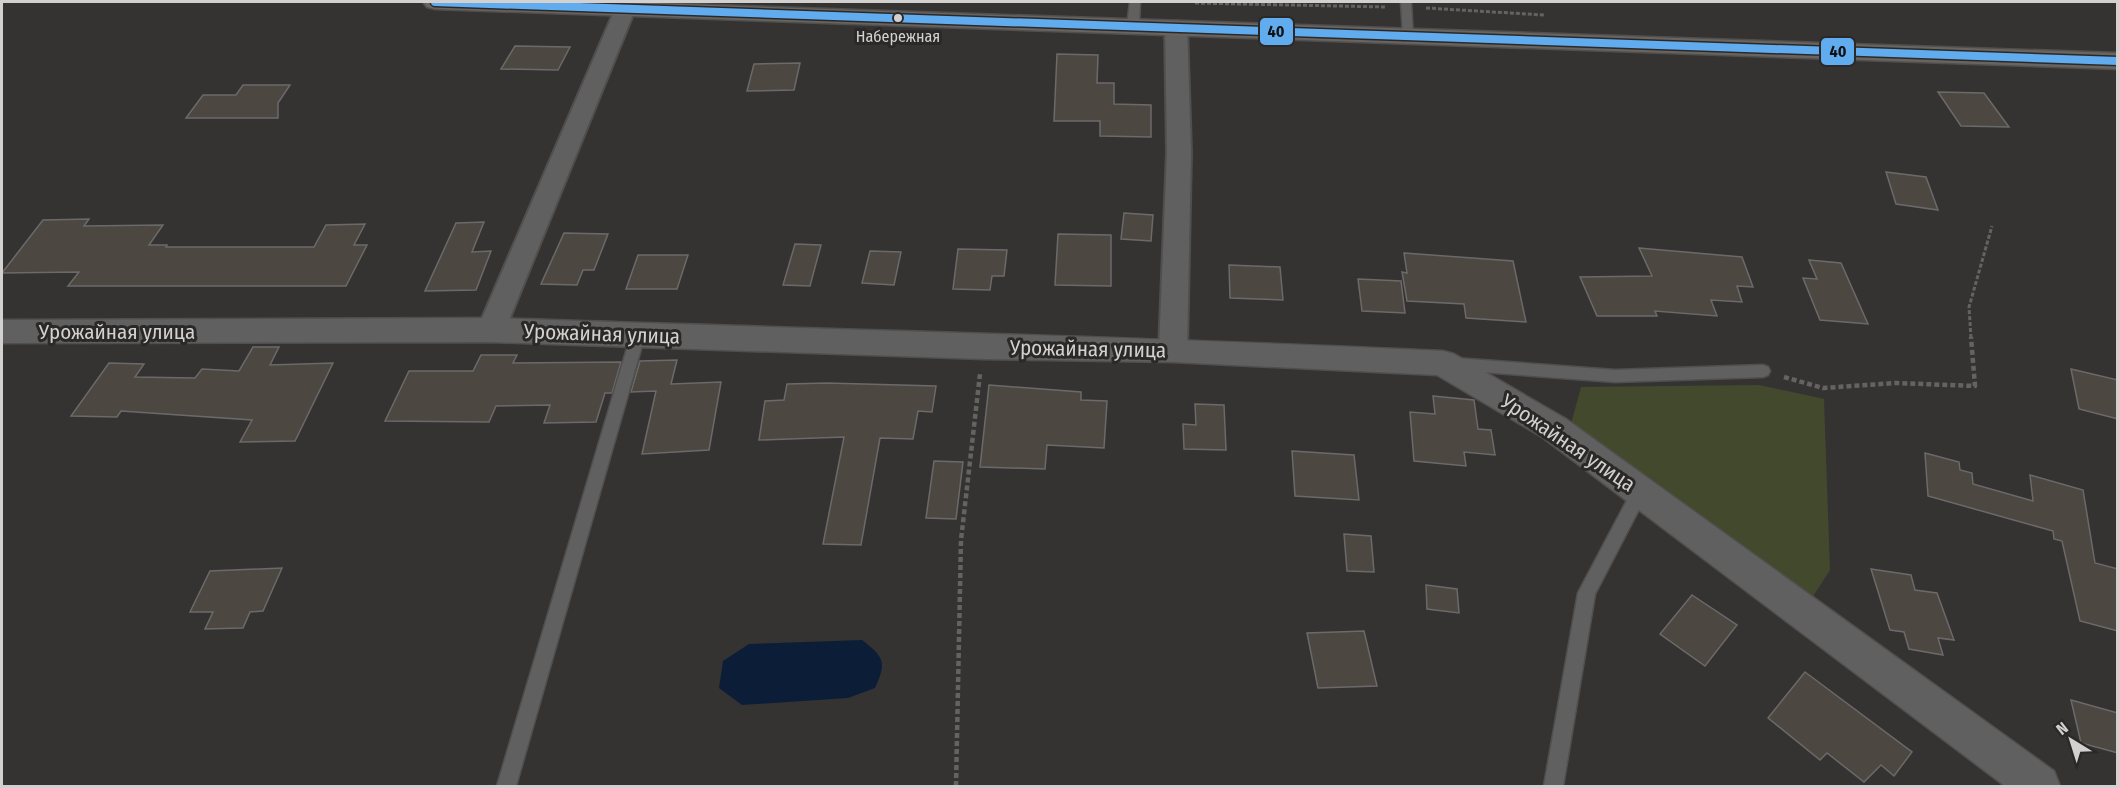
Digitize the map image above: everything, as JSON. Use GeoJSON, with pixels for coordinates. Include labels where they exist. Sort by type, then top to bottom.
{"type":"FeatureCollection","features":[{"type":"Feature","properties":{"kind":"main road"},"geometry":{"type":"LineString","coordinates":[[435,2],[626,7],[745,7],[1132,26],[2118,61]]}},
{"type":"Feature","properties":{"kind":"street"},"geometry":{"type":"LineString","coordinates":[[491,330],[626,7]]}},
{"type":"Feature","properties":{"kind":"street"},"geometry":{"type":"LineString","coordinates":[[1173,350],[1179,152],[1176,27]]}},
{"type":"Feature","properties":{"kind":"street","name":"Урожайная улица"},"geometry":{"type":"LineString","coordinates":[[2,332],[491,330],[983,347],[1173,350],[1443,363],[1554,428],[2039,786]]}},
{"type":"Feature","properties":{"kind":"lane"},"geometry":{"type":"LineString","coordinates":[[1132,26],[1134,2]]}},
{"type":"Feature","properties":{"kind":"lane"},"geometry":{"type":"LineString","coordinates":[[1406,2],[1409,35]]}},
{"type":"Feature","properties":{"kind":"lane"},"geometry":{"type":"LineString","coordinates":[[506,786],[638,335]]}},
{"type":"Feature","properties":{"kind":"lane"},"geometry":{"type":"LineString","coordinates":[[1443,363],[1615,376],[1763,371]]}},
{"type":"Feature","properties":{"kind":"lane"},"geometry":{"type":"LineString","coordinates":[[1553,786],[1587,593],[1640,492]]}},
{"type":"Feature","properties":{"kind":"path"},"geometry":{"type":"LineString","coordinates":[[1763,371],[1823,388],[1896,383],[1975,386],[1969,307],[1992,226]]}},
{"type":"Feature","properties":{"kind":"path"},"geometry":{"type":"LineString","coordinates":[[956,786],[961,540],[983,347]]}},
{"type":"Feature","properties":{"kind":"green space"},"geometry":{"type":"Polygon","coordinates":[[[1759,385],[1824,399],[1830,570],[1812,598],[1569,431],[1581,387],[1759,385]]]}},
{"type":"Feature","properties":{"kind":"water"},"geometry":{"type":"Polygon","coordinates":[[[862,640],[879,656],[881,672],[875,688],[848,698],[742,705],[719,688],[723,661],[749,644],[862,640]]]}},
{"type":"Feature","properties":{"kind":"building"},"geometry":{"type":"Polygon","coordinates":[[[515,46],[570,47],[558,70],[501,69],[515,46]]]}},
{"type":"Feature","properties":{"kind":"building"},"geometry":{"type":"Polygon","coordinates":[[[1057,54],[1098,55],[1097,83],[1114,83],[1114,104],[1151,105],[1151,137],[1100,136],[1100,121],[1054,121],[1057,54]]]}},
{"type":"Feature","properties":{"kind":"building"},"geometry":{"type":"Polygon","coordinates":[[[800,63],[794,90],[747,91],[754,64],[800,63]]]}},
{"type":"Feature","properties":{"kind":"building"},"geometry":{"type":"Polygon","coordinates":[[[243,85],[290,85],[278,103],[278,118],[186,118],[203,95],[236,95],[243,85]]]}},
{"type":"Feature","properties":{"kind":"building"},"geometry":{"type":"Polygon","coordinates":[[[1938,92],[1984,93],[2009,127],[1961,126],[1938,92]]]}},
{"type":"Feature","properties":{"kind":"building"},"geometry":{"type":"Polygon","coordinates":[[[1886,172],[1926,177],[1938,210],[1896,204],[1886,172]]]}},
{"type":"Feature","properties":{"kind":"building"},"geometry":{"type":"Polygon","coordinates":[[[1124,213],[1153,215],[1151,241],[1121,239],[1124,213]]]}},
{"type":"Feature","properties":{"kind":"building"},"geometry":{"type":"Polygon","coordinates":[[[89,219],[84,226],[163,225],[149,245],[167,245],[166,247],[314,247],[326,225],[365,224],[354,245],[367,245],[346,286],[68,286],[79,272],[2,273],[43,220],[89,219]]]}},
{"type":"Feature","properties":{"kind":"building"},"geometry":{"type":"Polygon","coordinates":[[[484,222],[472,252],[491,251],[476,290],[425,291],[456,223],[484,222]]]}},
{"type":"Feature","properties":{"kind":"building"},"geometry":{"type":"Polygon","coordinates":[[[564,233],[608,234],[594,270],[583,270],[577,285],[541,284],[564,233]]]}},
{"type":"Feature","properties":{"kind":"building"},"geometry":{"type":"Polygon","coordinates":[[[1058,234],[1111,235],[1111,286],[1055,285],[1058,234]]]}},
{"type":"Feature","properties":{"kind":"building"},"geometry":{"type":"Polygon","coordinates":[[[795,244],[821,245],[810,286],[783,285],[795,244]]]}},
{"type":"Feature","properties":{"kind":"building"},"geometry":{"type":"Polygon","coordinates":[[[1639,248],[1742,257],[1753,287],[1737,286],[1742,302],[1711,300],[1717,316],[1655,311],[1657,316],[1597,316],[1580,277],[1652,276],[1639,248]]]}},
{"type":"Feature","properties":{"kind":"building"},"geometry":{"type":"Polygon","coordinates":[[[958,249],[1007,250],[1004,276],[992,276],[990,290],[953,289],[958,249]]]}},
{"type":"Feature","properties":{"kind":"building"},"geometry":{"type":"Polygon","coordinates":[[[870,251],[901,252],[894,285],[862,283],[870,251]]]}},
{"type":"Feature","properties":{"kind":"building"},"geometry":{"type":"Polygon","coordinates":[[[1404,253],[1513,261],[1526,322],[1466,318],[1464,304],[1407,301],[1402,272],[1407,273],[1404,253]]]}},
{"type":"Feature","properties":{"kind":"building"},"geometry":{"type":"Polygon","coordinates":[[[638,255],[688,255],[677,289],[626,289],[638,255]]]}},
{"type":"Feature","properties":{"kind":"building"},"geometry":{"type":"Polygon","coordinates":[[[1809,260],[1841,263],[1868,324],[1820,320],[1803,278],[1817,279],[1809,260]]]}},
{"type":"Feature","properties":{"kind":"building"},"geometry":{"type":"Polygon","coordinates":[[[1229,265],[1280,267],[1283,300],[1230,298],[1229,265]]]}},
{"type":"Feature","properties":{"kind":"building"},"geometry":{"type":"Polygon","coordinates":[[[1358,279],[1401,281],[1405,313],[1362,311],[1358,279]]]}},
{"type":"Feature","properties":{"kind":"building"},"geometry":{"type":"Polygon","coordinates":[[[253,347],[279,347],[270,365],[333,363],[295,441],[240,442],[252,420],[121,411],[117,417],[71,416],[109,363],[144,364],[135,377],[195,378],[202,369],[239,371],[253,347]]]}},
{"type":"Feature","properties":{"kind":"building"},"geometry":{"type":"Polygon","coordinates":[[[481,355],[517,355],[513,363],[621,362],[612,393],[605,393],[596,422],[544,423],[550,405],[496,406],[489,422],[385,421],[409,371],[473,371],[481,355]]]}},
{"type":"Feature","properties":{"kind":"building"},"geometry":{"type":"Polygon","coordinates":[[[677,360],[671,384],[721,382],[709,450],[642,454],[656,391],[631,392],[640,361],[677,360]]]}},
{"type":"Feature","properties":{"kind":"building"},"geometry":{"type":"Polygon","coordinates":[[[2071,369],[2118,380],[2118,419],[2079,409],[2071,369]]]}},
{"type":"Feature","properties":{"kind":"building"},"geometry":{"type":"Polygon","coordinates":[[[787,384],[936,386],[932,412],[918,411],[913,439],[880,438],[861,545],[823,544],[844,437],[759,440],[765,401],[784,400],[787,384]]]}},
{"type":"Feature","properties":{"kind":"building"},"geometry":{"type":"Polygon","coordinates":[[[989,385],[1081,392],[1081,400],[1107,401],[1104,448],[1047,445],[1045,469],[980,467],[989,385]]]}},
{"type":"Feature","properties":{"kind":"building"},"geometry":{"type":"Polygon","coordinates":[[[1433,396],[1474,400],[1478,429],[1491,430],[1495,455],[1464,452],[1466,466],[1414,461],[1410,412],[1435,414],[1433,396]]]}},
{"type":"Feature","properties":{"kind":"building"},"geometry":{"type":"Polygon","coordinates":[[[1195,404],[1224,405],[1226,450],[1184,449],[1183,424],[1196,425],[1195,404]]]}},
{"type":"Feature","properties":{"kind":"building"},"geometry":{"type":"Polygon","coordinates":[[[1292,451],[1354,455],[1359,500],[1295,496],[1292,451]]]}},
{"type":"Feature","properties":{"kind":"building"},"geometry":{"type":"Polygon","coordinates":[[[1925,453],[1959,462],[1960,470],[1972,473],[1973,484],[2033,501],[2030,475],[2083,490],[2095,563],[2118,569],[2118,631],[2080,621],[2062,541],[2054,539],[2053,531],[1928,496],[1925,453]]]}},
{"type":"Feature","properties":{"kind":"building"},"geometry":{"type":"Polygon","coordinates":[[[934,461],[963,462],[956,519],[926,518],[934,461]]]}},
{"type":"Feature","properties":{"kind":"building"},"geometry":{"type":"Polygon","coordinates":[[[1344,534],[1371,536],[1374,572],[1347,571],[1344,534]]]}},
{"type":"Feature","properties":{"kind":"building"},"geometry":{"type":"Polygon","coordinates":[[[282,568],[263,611],[250,612],[243,628],[205,629],[213,612],[190,612],[210,571],[282,568]]]}},
{"type":"Feature","properties":{"kind":"building"},"geometry":{"type":"Polygon","coordinates":[[[1871,569],[1911,575],[1915,590],[1937,593],[1954,640],[1938,638],[1943,655],[1909,649],[1904,632],[1890,630],[1871,569]]]}},
{"type":"Feature","properties":{"kind":"building"},"geometry":{"type":"Polygon","coordinates":[[[1426,585],[1457,589],[1459,613],[1427,609],[1426,585]]]}},
{"type":"Feature","properties":{"kind":"building"},"geometry":{"type":"Polygon","coordinates":[[[1692,595],[1737,625],[1705,666],[1660,634],[1692,595]]]}},
{"type":"Feature","properties":{"kind":"building"},"geometry":{"type":"Polygon","coordinates":[[[1364,631],[1377,686],[1318,688],[1307,633],[1364,631]]]}},
{"type":"Feature","properties":{"kind":"building"},"geometry":{"type":"Polygon","coordinates":[[[1805,672],[1912,752],[1894,776],[1881,765],[1864,782],[1827,753],[1820,760],[1768,718],[1805,672]]]}},
{"type":"Feature","properties":{"kind":"building"},"geometry":{"type":"Polygon","coordinates":[[[2071,700],[2118,713],[2118,753],[2081,743],[2071,700]]]}},
{"type":"Feature","properties":{"kind":"transit line","name":"40"},"geometry":{"type":"LineString","coordinates":[[435,2],[2118,61]]}},
{"type":"Feature","properties":{"kind":"place","name":"Набережная"},"geometry":{"type":"Point","coordinates":[898,18]}}]}
